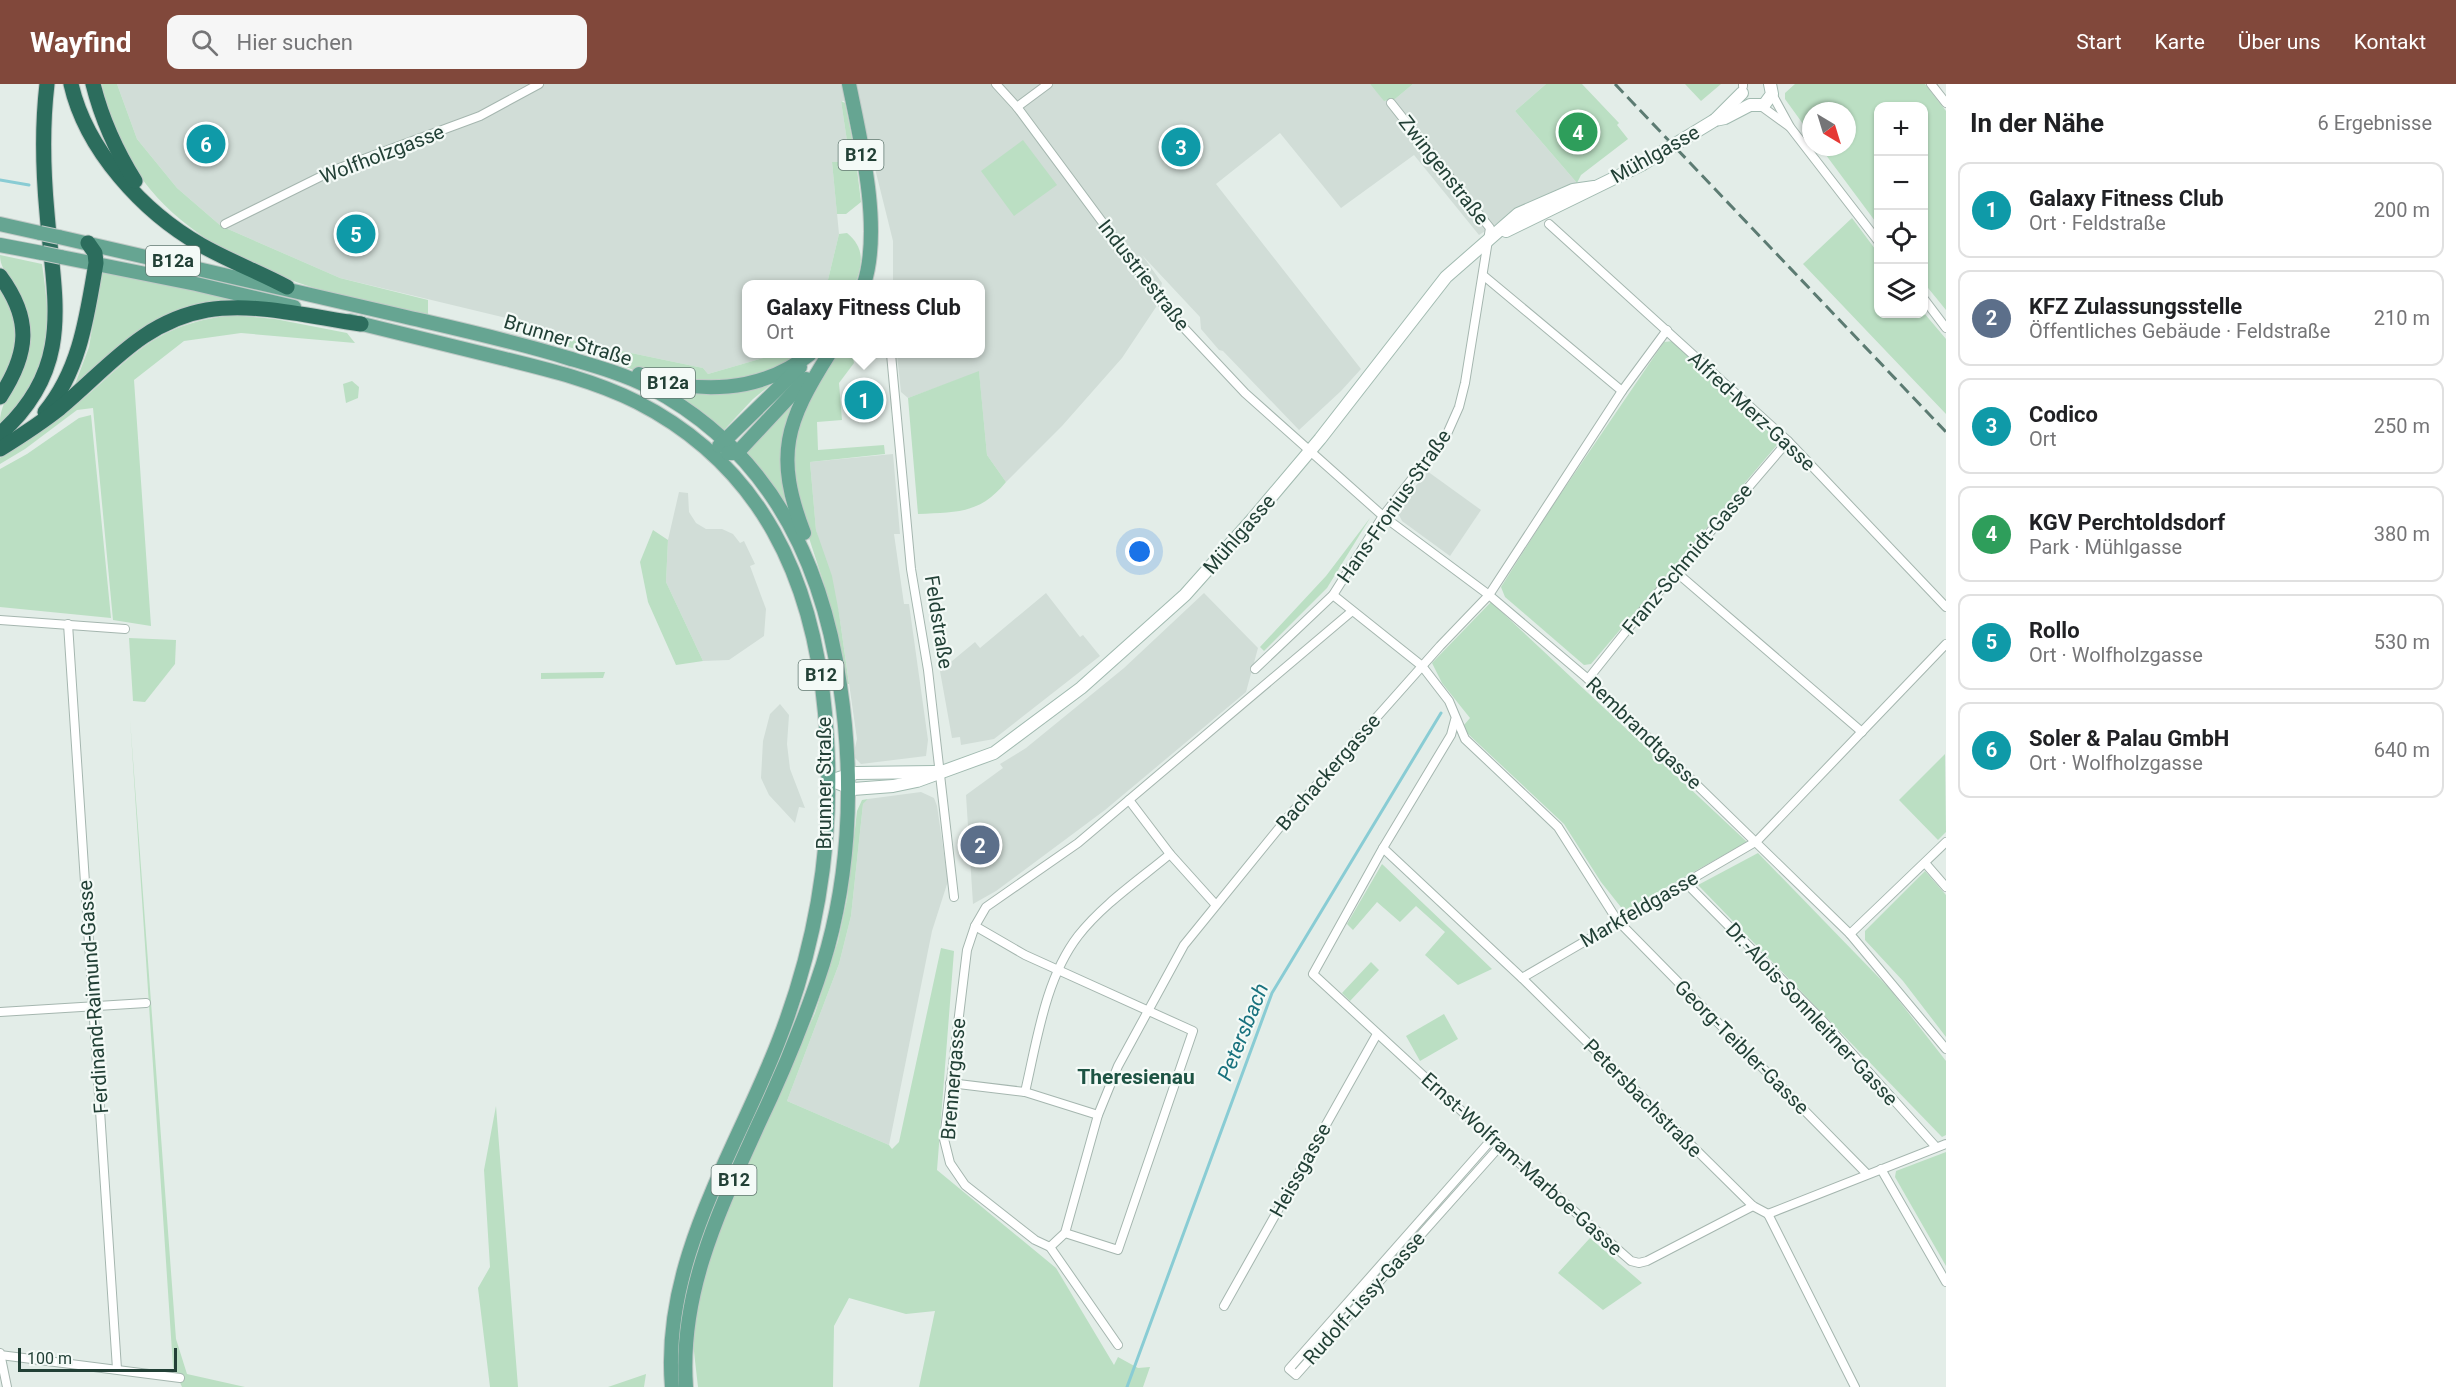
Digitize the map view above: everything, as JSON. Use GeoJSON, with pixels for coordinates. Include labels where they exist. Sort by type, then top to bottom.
{"type":"FeatureCollection","features":[{"type":"Feature","properties":{"kind":"highway"},"geometry":{"type":"LineString","coordinates":[[0,434],[17,419],[35,395],[47,371],[54,347],[57,320],[56,288],[47,212],[44,151],[47,84]]}},
{"type":"Feature","properties":{"kind":"highway"},"geometry":{"type":"LineString","coordinates":[[71,84],[85,122],[103,153],[131,190],[162,217],[199,244],[287,287]]}},
{"type":"Feature","properties":{"kind":"highway"},"geometry":{"type":"LineString","coordinates":[[93,84],[101,117],[114,147],[162,217]]}},
{"type":"Feature","properties":{"kind":"highway"},"geometry":{"type":"LineString","coordinates":[[29,430],[63,388],[75,360],[86,323],[96,263],[95,253],[88,243]]}},
{"type":"Feature","properties":{"kind":"highway"},"geometry":{"type":"LineString","coordinates":[[0,276],[20,310],[23,328],[23,346],[19,364],[0,397]]}},
{"type":"Feature","properties":{"kind":"highway"},"geometry":{"type":"LineString","coordinates":[[0,449],[60,408],[120,353],[147,332],[177,318],[207,310],[239,309],[361,324]]}},
{"type":"Feature","properties":{"kind":"main road","name":"B12"},"geometry":{"type":"LineString","coordinates":[[849,84],[872,227],[872,254],[865,280]]}},
{"type":"Feature","properties":{"kind":"main road","name":"Brunner Straße"},"geometry":{"type":"LineString","coordinates":[[0,224],[287,287],[523,344],[600,368],[647,386],[693,415],[737,453],[773,496],[804,550],[822,599],[836,659],[843,703],[847,781],[845,848],[830,941],[784,1067],[718,1216],[698,1272],[687,1330],[686,1387]]}},
{"type":"Feature","properties":{"kind":"main road","name":"Brunner Straße"},"geometry":{"type":"LineString","coordinates":[[0,245],[196,284],[542,368],[612,390],[663,418],[711,454],[740,481],[760,508],[787,555],[801,590],[818,657],[831,780],[823,879],[805,963],[767,1072],[703,1213],[690,1248],[675,1307],[671,1340],[672,1387]]}},
{"type":"Feature","properties":{"kind":"main road","name":"B12a"},"geometry":{"type":"LineString","coordinates":[[523,344],[556,347],[655,380],[692,387],[752,383],[806,358]]}},
{"type":"Feature","properties":{"kind":"main road"},"geometry":{"type":"LineString","coordinates":[[711,454],[808,358]]}},
{"type":"Feature","properties":{"kind":"main road"},"geometry":{"type":"LineString","coordinates":[[711,454],[737,453],[824,358]]}},
{"type":"Feature","properties":{"kind":"main road"},"geometry":{"type":"LineString","coordinates":[[804,550],[806,539],[788,484],[786,458],[789,433],[803,394],[826,358]]}},
{"type":"Feature","properties":{"kind":"street","name":"Wolfholzgasse"},"geometry":{"type":"LineString","coordinates":[[225,224],[324,175],[480,116],[539,84]]}},
{"type":"Feature","properties":{"kind":"street","name":"Industriestraße"},"geometry":{"type":"LineString","coordinates":[[996,84],[1017,107],[1169,312],[1245,393],[1309,452]]}},
{"type":"Feature","properties":{"kind":"street"},"geometry":{"type":"LineString","coordinates":[[1017,107],[1048,84]]}},
{"type":"Feature","properties":{"kind":"street"},"geometry":{"type":"LineString","coordinates":[[1931,84],[1946,103]]}},
{"type":"Feature","properties":{"kind":"street","name":"Mühlgasse"},"geometry":{"type":"LineString","coordinates":[[831,780],[847,781],[916,770],[940,772],[994,753],[1095,677],[1185,595],[1309,452],[1446,278],[1489,241],[1641,165],[1715,120],[1743,87],[1755,106]]}},
{"type":"Feature","properties":{"kind":"street"},"geometry":{"type":"LineString","coordinates":[[1772,88],[1790,127],[1874,236]]}},
{"type":"Feature","properties":{"kind":"street","name":"Mühlgasse"},"geometry":{"type":"LineString","coordinates":[[1715,120],[1769,100],[1772,88]]}},
{"type":"Feature","properties":{"kind":"street","name":"Zwingenstraße"},"geometry":{"type":"LineString","coordinates":[[1391,103],[1485,219],[1490,228],[1489,241]]}},
{"type":"Feature","properties":{"kind":"street"},"geometry":{"type":"LineString","coordinates":[[1755,106],[1790,127]]}},
{"type":"Feature","properties":{"kind":"street","name":"Alfred-Merz-Gasse"},"geometry":{"type":"LineString","coordinates":[[1550,224],[1788,441],[1946,607]]}},
{"type":"Feature","properties":{"kind":"street","name":"Hans-Fronius-Straße"},"geometry":{"type":"LineString","coordinates":[[1255,669],[1333,596],[1383,516],[1447,434],[1459,408],[1489,241]]}},
{"type":"Feature","properties":{"kind":"street"},"geometry":{"type":"LineString","coordinates":[[1484,276],[1622,391]]}},
{"type":"Feature","properties":{"kind":"street"},"geometry":{"type":"LineString","coordinates":[[1928,305],[1946,328]]}},
{"type":"Feature","properties":{"kind":"street","name":"Bachackergasse"},"geometry":{"type":"LineString","coordinates":[[1065,1233],[1098,1116],[1118,1066],[1184,945],[1288,817],[1422,666],[1489,595],[1622,391],[1667,330]]}},
{"type":"Feature","properties":{"kind":"street","name":"Feldstraße"},"geometry":{"type":"LineString","coordinates":[[891,358],[911,568],[928,670],[954,897]]}},
{"type":"Feature","properties":{"kind":"street","name":"Franz-Schmidt-Gasse"},"geometry":{"type":"LineString","coordinates":[[1588,679],[1788,441]]}},
{"type":"Feature","properties":{"kind":"street","name":"Rembrandtgasse"},"geometry":{"type":"LineString","coordinates":[[1309,452],[1383,516],[1489,595],[1588,679],[1850,934],[1946,1049]]}},
{"type":"Feature","properties":{"kind":"street"},"geometry":{"type":"LineString","coordinates":[[1676,572],[1862,732]]}},
{"type":"Feature","properties":{"kind":"street","name":"Georg-Teibler-Gasse"},"geometry":{"type":"LineString","coordinates":[[1333,596],[1422,666],[1449,701],[1465,740],[1558,827],[1617,920],[1867,1174]]}},
{"type":"Feature","properties":{"kind":"street","name":"Hans-Fronius-Straße"},"geometry":{"type":"LineString","coordinates":[[975,926],[986,908],[1078,843],[1351,612]]}},
{"type":"Feature","properties":{"kind":"street"},"geometry":{"type":"LineString","coordinates":[[0,620],[125,629]]}},
{"type":"Feature","properties":{"kind":"street","name":"Ferdinand-Raimund-Gasse"},"geometry":{"type":"LineString","coordinates":[[68,624],[117,1369]]}},
{"type":"Feature","properties":{"kind":"street","name":"Markfeldgasse"},"geometry":{"type":"LineString","coordinates":[[1522,978],[1617,920],[1757,841],[1946,644]]}},
{"type":"Feature","properties":{"kind":"street"},"geometry":{"type":"LineString","coordinates":[[1383,848],[1451,735],[1455,720]]}},
{"type":"Feature","properties":{"kind":"street"},"geometry":{"type":"LineString","coordinates":[[1129,800],[1170,854],[1215,904]]}},
{"type":"Feature","properties":{"kind":"street"},"geometry":{"type":"LineString","coordinates":[[1850,934],[1946,842]]}},
{"type":"Feature","properties":{"kind":"street","name":"Petersbachstraße"},"geometry":{"type":"LineString","coordinates":[[1383,848],[1522,978],[1753,1206],[1768,1214]]}},
{"type":"Feature","properties":{"kind":"street","name":"Ernst-Wolfram-Marboe-Gasse"},"geometry":{"type":"LineString","coordinates":[[1383,848],[1313,974],[1492,1139],[1631,1261],[1639,1263],[1753,1206]]}},
{"type":"Feature","properties":{"kind":"street"},"geometry":{"type":"LineString","coordinates":[[1025,1092],[1046,1006],[1058,969],[1078,937],[1101,912],[1170,854]]}},
{"type":"Feature","properties":{"kind":"street"},"geometry":{"type":"LineString","coordinates":[[1924,862],[1946,887]]}},
{"type":"Feature","properties":{"kind":"street","name":"Dr.-Alois-Sonnleitner-Gasse"},"geometry":{"type":"LineString","coordinates":[[1686,883],[1821,1019],[1936,1147]]}},
{"type":"Feature","properties":{"kind":"street"},"geometry":{"type":"LineString","coordinates":[[975,926],[1025,955],[1193,1031],[1118,1250],[1065,1233],[1050,1247]]}},
{"type":"Feature","properties":{"kind":"street","name":"Brennergasse"},"geometry":{"type":"LineString","coordinates":[[975,926],[967,950],[944,1139],[950,1163],[965,1185],[1035,1240],[1050,1247],[1118,1345]]}},
{"type":"Feature","properties":{"kind":"street"},"geometry":{"type":"LineString","coordinates":[[0,1012],[146,1003]]}},
{"type":"Feature","properties":{"kind":"street","name":"Heissgasse"},"geometry":{"type":"LineString","coordinates":[[1224,1306],[1377,1034]]}},
{"type":"Feature","properties":{"kind":"street"},"geometry":{"type":"LineString","coordinates":[[950,1083],[1025,1092],[1098,1116]]}},
{"type":"Feature","properties":{"kind":"street","name":"Rudolf-Lissy-Gasse"},"geometry":{"type":"LineString","coordinates":[[1492,1139],[1288,1369],[1296,1375],[1500,1146]]}},
{"type":"Feature","properties":{"kind":"street"},"geometry":{"type":"LineString","coordinates":[[1855,1387],[1768,1214],[1946,1144]]}},
{"type":"Feature","properties":{"kind":"street"},"geometry":{"type":"LineString","coordinates":[[1881,1168],[1946,1282]]}},
{"type":"Feature","properties":{"kind":"street"},"geometry":{"type":"LineString","coordinates":[[7,1387],[0,1354],[180,1378]]}},
{"type":"Feature","properties":{"kind":"shaded area"},"geometry":{"type":"Polygon","coordinates":[[[117,84],[1370,84],[1385,101],[1395,99],[1413,84],[1546,84],[1515,111],[1577,183],[1525,205],[1479,235],[1414,155],[1341,208],[1280,133],[1216,184],[1361,369],[1299,430],[1223,351],[1219,350],[1201,329],[1200,317],[1142,255],[1162,283],[1156,307],[1122,358],[1062,426],[1006,482],[987,455],[979,372],[908,398],[901,392],[897,358],[985,358],[985,280],[893,280],[893,241],[858,100],[841,101],[850,161],[832,162],[839,234],[828,280],[742,280],[742,358],[763,358],[708,374],[703,368],[588,344],[529,328],[526,323],[340,278],[221,226],[177,188],[137,139],[117,84]]]}},
{"type":"Feature","properties":{"kind":"shaded area"},"geometry":{"type":"Polygon","coordinates":[[[893,454],[900,534],[894,534],[904,604],[909,604],[928,740],[926,756],[861,764],[853,756],[857,739],[839,613],[816,530],[810,462],[893,454]]]}},
{"type":"Feature","properties":{"kind":"shaded area"},"geometry":{"type":"Polygon","coordinates":[[[1427,471],[1481,510],[1450,556],[1402,521],[1397,511],[1427,471]]]}},
{"type":"Feature","properties":{"kind":"shaded area"},"geometry":{"type":"Polygon","coordinates":[[[679,492],[688,493],[689,512],[696,523],[706,529],[722,529],[733,534],[740,543],[744,541],[755,564],[750,566],[766,609],[764,636],[729,660],[703,661],[666,582],[668,540],[679,492]]]}},
{"type":"Feature","properties":{"kind":"shaded area"},"geometry":{"type":"Polygon","coordinates":[[[1046,593],[1080,637],[1083,635],[1100,656],[994,739],[961,745],[960,737],[952,738],[940,671],[975,642],[980,648],[1046,593]]]}},
{"type":"Feature","properties":{"kind":"shaded area"},"geometry":{"type":"Polygon","coordinates":[[[1204,593],[1258,648],[1246,692],[1105,810],[996,891],[973,904],[966,795],[1003,768],[1000,764],[1026,748],[1124,668],[1204,593]]]}},
{"type":"Feature","properties":{"kind":"shaded area"},"geometry":{"type":"Polygon","coordinates":[[[780,704],[789,715],[787,744],[790,769],[805,808],[799,807],[795,823],[769,795],[761,778],[763,741],[770,714],[780,704]]]}},
{"type":"Feature","properties":{"kind":"shaded area"},"geometry":{"type":"Polygon","coordinates":[[[921,792],[934,798],[937,806],[948,881],[932,931],[889,1145],[787,1101],[839,964],[851,916],[863,804],[868,799],[921,792]]]}},
{"type":"Feature","properties":{"kind":"green space"},"geometry":{"type":"Polygon","coordinates":[[[102,84],[117,84],[137,139],[177,188],[221,226],[340,278],[428,300],[428,315],[382,306],[290,280],[246,261],[205,238],[169,209],[139,174],[116,132],[102,84]]]}},
{"type":"Feature","properties":{"kind":"green space"},"geometry":{"type":"Polygon","coordinates":[[[1370,84],[1413,84],[1395,99],[1384,101],[1370,84]]]}},
{"type":"Feature","properties":{"kind":"green space"},"geometry":{"type":"Polygon","coordinates":[[[1546,84],[1582,84],[1619,123],[1617,125],[1628,139],[1581,175],[1577,183],[1515,111],[1546,84]]]}},
{"type":"Feature","properties":{"kind":"green space"},"geometry":{"type":"Polygon","coordinates":[[[1685,84],[1721,84],[1701,101],[1685,84]]]}},
{"type":"Feature","properties":{"kind":"green space"},"geometry":{"type":"Polygon","coordinates":[[[1795,84],[1925,84],[1946,111],[1946,310],[1928,288],[1928,102],[1874,102],[1874,220],[1827,156],[1856,156],[1856,102],[1802,102],[1802,123],[1785,99],[1785,93],[1795,84]]]}},
{"type":"Feature","properties":{"kind":"green space"},"geometry":{"type":"Polygon","coordinates":[[[841,101],[845,103],[855,153],[861,202],[846,214],[837,214],[832,162],[850,161],[841,101]]]}},
{"type":"Feature","properties":{"kind":"green space"},"geometry":{"type":"Polygon","coordinates":[[[1023,140],[1057,185],[1014,216],[981,171],[1023,140]]]}},
{"type":"Feature","properties":{"kind":"green space"},"geometry":{"type":"Polygon","coordinates":[[[1852,218],[1874,248],[1874,318],[1928,318],[1946,339],[1946,414],[1803,264],[1852,218]]]}},
{"type":"Feature","properties":{"kind":"green space"},"geometry":{"type":"Polygon","coordinates":[[[847,233],[860,250],[861,263],[856,280],[828,280],[839,234],[847,233]]]}},
{"type":"Feature","properties":{"kind":"green space"},"geometry":{"type":"Polygon","coordinates":[[[0,255],[42,264],[47,331],[40,368],[31,386],[0,423],[5,402],[25,362],[29,335],[28,317],[23,301],[4,269],[0,255]]]}},
{"type":"Feature","properties":{"kind":"green space"},"geometry":{"type":"Polygon","coordinates":[[[102,270],[238,301],[203,307],[74,387],[89,347],[102,270]]]}},
{"type":"Feature","properties":{"kind":"green space"},"geometry":{"type":"Polygon","coordinates":[[[0,286],[12,301],[16,346],[13,367],[0,387],[0,286]]]}},
{"type":"Feature","properties":{"kind":"green space"},"geometry":{"type":"Polygon","coordinates":[[[232,315],[275,319],[347,333],[355,343],[241,333],[184,341],[134,380],[151,626],[113,620],[93,408],[77,410],[25,449],[0,464],[0,458],[67,412],[129,358],[162,335],[204,320],[232,315]]]}},
{"type":"Feature","properties":{"kind":"green space"},"geometry":{"type":"Polygon","coordinates":[[[529,328],[588,344],[703,368],[708,374],[763,358],[796,358],[750,380],[694,383],[640,373],[606,358],[528,335],[529,328]]]}},
{"type":"Feature","properties":{"kind":"green space"},"geometry":{"type":"Polygon","coordinates":[[[1673,341],[1776,437],[1777,445],[1591,664],[1584,665],[1505,597],[1501,587],[1553,505],[1664,342],[1673,341]]]}},
{"type":"Feature","properties":{"kind":"green space"},"geometry":{"type":"Polygon","coordinates":[[[835,358],[853,358],[854,363],[839,383],[842,420],[817,422],[818,450],[884,445],[885,454],[810,462],[816,530],[832,576],[849,684],[845,684],[830,606],[802,516],[793,464],[795,440],[803,414],[817,386],[835,358]]]}},
{"type":"Feature","properties":{"kind":"green space"},"geometry":{"type":"Polygon","coordinates":[[[979,371],[987,455],[1006,482],[977,506],[956,511],[918,514],[908,398],[979,371]]]}},
{"type":"Feature","properties":{"kind":"green space"},"geometry":{"type":"Polygon","coordinates":[[[352,381],[359,387],[358,398],[346,403],[343,384],[352,381]]]}},
{"type":"Feature","properties":{"kind":"green space"},"geometry":{"type":"Polygon","coordinates":[[[768,384],[769,386],[753,399],[723,431],[672,394],[674,390],[768,384]]]}},
{"type":"Feature","properties":{"kind":"green space"},"geometry":{"type":"Polygon","coordinates":[[[794,396],[797,399],[782,457],[785,504],[745,452],[794,396]]]}},
{"type":"Feature","properties":{"kind":"green space"},"geometry":{"type":"Polygon","coordinates":[[[91,415],[111,618],[0,607],[0,469],[27,454],[79,418],[91,415]]]}},
{"type":"Feature","properties":{"kind":"green space"},"geometry":{"type":"Polygon","coordinates":[[[1370,518],[1327,588],[1264,651],[1260,647],[1326,576],[1370,518]]]}},
{"type":"Feature","properties":{"kind":"green space"},"geometry":{"type":"Polygon","coordinates":[[[653,530],[668,540],[666,582],[703,661],[676,665],[648,602],[640,562],[653,530]]]}},
{"type":"Feature","properties":{"kind":"green space"},"geometry":{"type":"Polygon","coordinates":[[[1491,602],[1747,842],[1624,911],[1601,882],[1564,824],[1466,732],[1464,725],[1470,718],[1442,683],[1432,663],[1491,602]]]}},
{"type":"Feature","properties":{"kind":"green space"},"geometry":{"type":"Polygon","coordinates":[[[129,638],[176,640],[175,664],[145,702],[133,701],[129,638]]]}},
{"type":"Feature","properties":{"kind":"green space"},"geometry":{"type":"Polygon","coordinates":[[[605,672],[603,678],[541,679],[541,673],[605,672]]]}},
{"type":"Feature","properties":{"kind":"green space"},"geometry":{"type":"Polygon","coordinates":[[[130,719],[176,1339],[187,1374],[245,1387],[182,1387],[173,1367],[130,719]]]}},
{"type":"Feature","properties":{"kind":"green space"},"geometry":{"type":"Polygon","coordinates":[[[1945,754],[1946,832],[1938,840],[1899,800],[1945,754]]]}},
{"type":"Feature","properties":{"kind":"green space"},"geometry":{"type":"Polygon","coordinates":[[[868,799],[863,804],[851,916],[839,964],[787,1101],[889,1145],[892,1149],[899,1142],[941,948],[954,951],[937,1170],[1056,1268],[1114,1365],[1118,1357],[1138,1368],[1150,1367],[1143,1387],[919,1387],[935,1311],[906,1314],[849,1298],[834,1326],[833,1387],[698,1387],[692,1334],[700,1290],[718,1230],[815,1013],[838,941],[847,899],[857,811],[862,800],[868,799]]]}},
{"type":"Feature","properties":{"kind":"green space"},"geometry":{"type":"Polygon","coordinates":[[[1758,853],[1889,988],[1946,1061],[1946,1135],[1942,1137],[1698,885],[1758,853]]]}},
{"type":"Feature","properties":{"kind":"green space"},"geometry":{"type":"Polygon","coordinates":[[[1382,864],[1492,969],[1458,985],[1425,955],[1445,932],[1416,906],[1400,922],[1377,902],[1353,930],[1347,924],[1382,864]]]}},
{"type":"Feature","properties":{"kind":"green space"},"geometry":{"type":"Polygon","coordinates":[[[1925,871],[1946,895],[1946,1037],[1903,981],[1865,940],[1865,931],[1925,871]]]}},
{"type":"Feature","properties":{"kind":"green space"},"geometry":{"type":"Polygon","coordinates":[[[1371,962],[1379,970],[1350,1001],[1342,993],[1371,962]]]}},
{"type":"Feature","properties":{"kind":"green space"},"geometry":{"type":"Polygon","coordinates":[[[1444,1014],[1458,1039],[1420,1061],[1406,1036],[1444,1014]]]}},
{"type":"Feature","properties":{"kind":"green space"},"geometry":{"type":"Polygon","coordinates":[[[496,1106],[518,1387],[490,1387],[478,1288],[490,1267],[484,1170],[496,1106]]]}},
{"type":"Feature","properties":{"kind":"green space"},"geometry":{"type":"Polygon","coordinates":[[[1946,1152],[1946,1266],[1895,1177],[1896,1171],[1946,1152]]]}},
{"type":"Feature","properties":{"kind":"green space"},"geometry":{"type":"Polygon","coordinates":[[[1590,1238],[1642,1283],[1603,1310],[1558,1273],[1590,1238]]]}},
{"type":"Feature","properties":{"kind":"green space"},"geometry":{"type":"Polygon","coordinates":[[[646,1374],[644,1387],[608,1387],[646,1374]]]}},
{"type":"Feature","properties":{"kind":"waterway"},"geometry":{"type":"LineString","coordinates":[[0,180],[29,185]]}},
{"type":"Feature","properties":{"kind":"waterway","name":"Petersbach"},"geometry":{"type":"LineString","coordinates":[[1127,1387],[1272,993],[1441,713]]}},
{"type":"Feature","properties":{"kind":"railway"},"geometry":{"type":"LineString","coordinates":[[1615,84],[1946,432]]}},
{"type":"Feature","properties":{"kind":"place","name":"KGV Perchtoldsdorf"},"geometry":{"type":"Point","coordinates":[1578,132]}},
{"type":"Feature","properties":{"kind":"place","name":"Soler & Palau GmbH"},"geometry":{"type":"Point","coordinates":[206,144]}},
{"type":"Feature","properties":{"kind":"place","name":"Codico"},"geometry":{"type":"Point","coordinates":[1181,147]}},
{"type":"Feature","properties":{"kind":"place","name":"Rollo"},"geometry":{"type":"Point","coordinates":[356,234]}},
{"type":"Feature","properties":{"kind":"place","name":"Galaxy Fitness Club"},"geometry":{"type":"Point","coordinates":[864,400]}},
{"type":"Feature","properties":{"kind":"place","name":"KFZ Zulassungsstelle"},"geometry":{"type":"Point","coordinates":[980,845]}},
{"type":"Feature","properties":{"kind":"district","name":"Theresienau"},"geometry":{"type":"Point","coordinates":[1136,1077]}}]}
